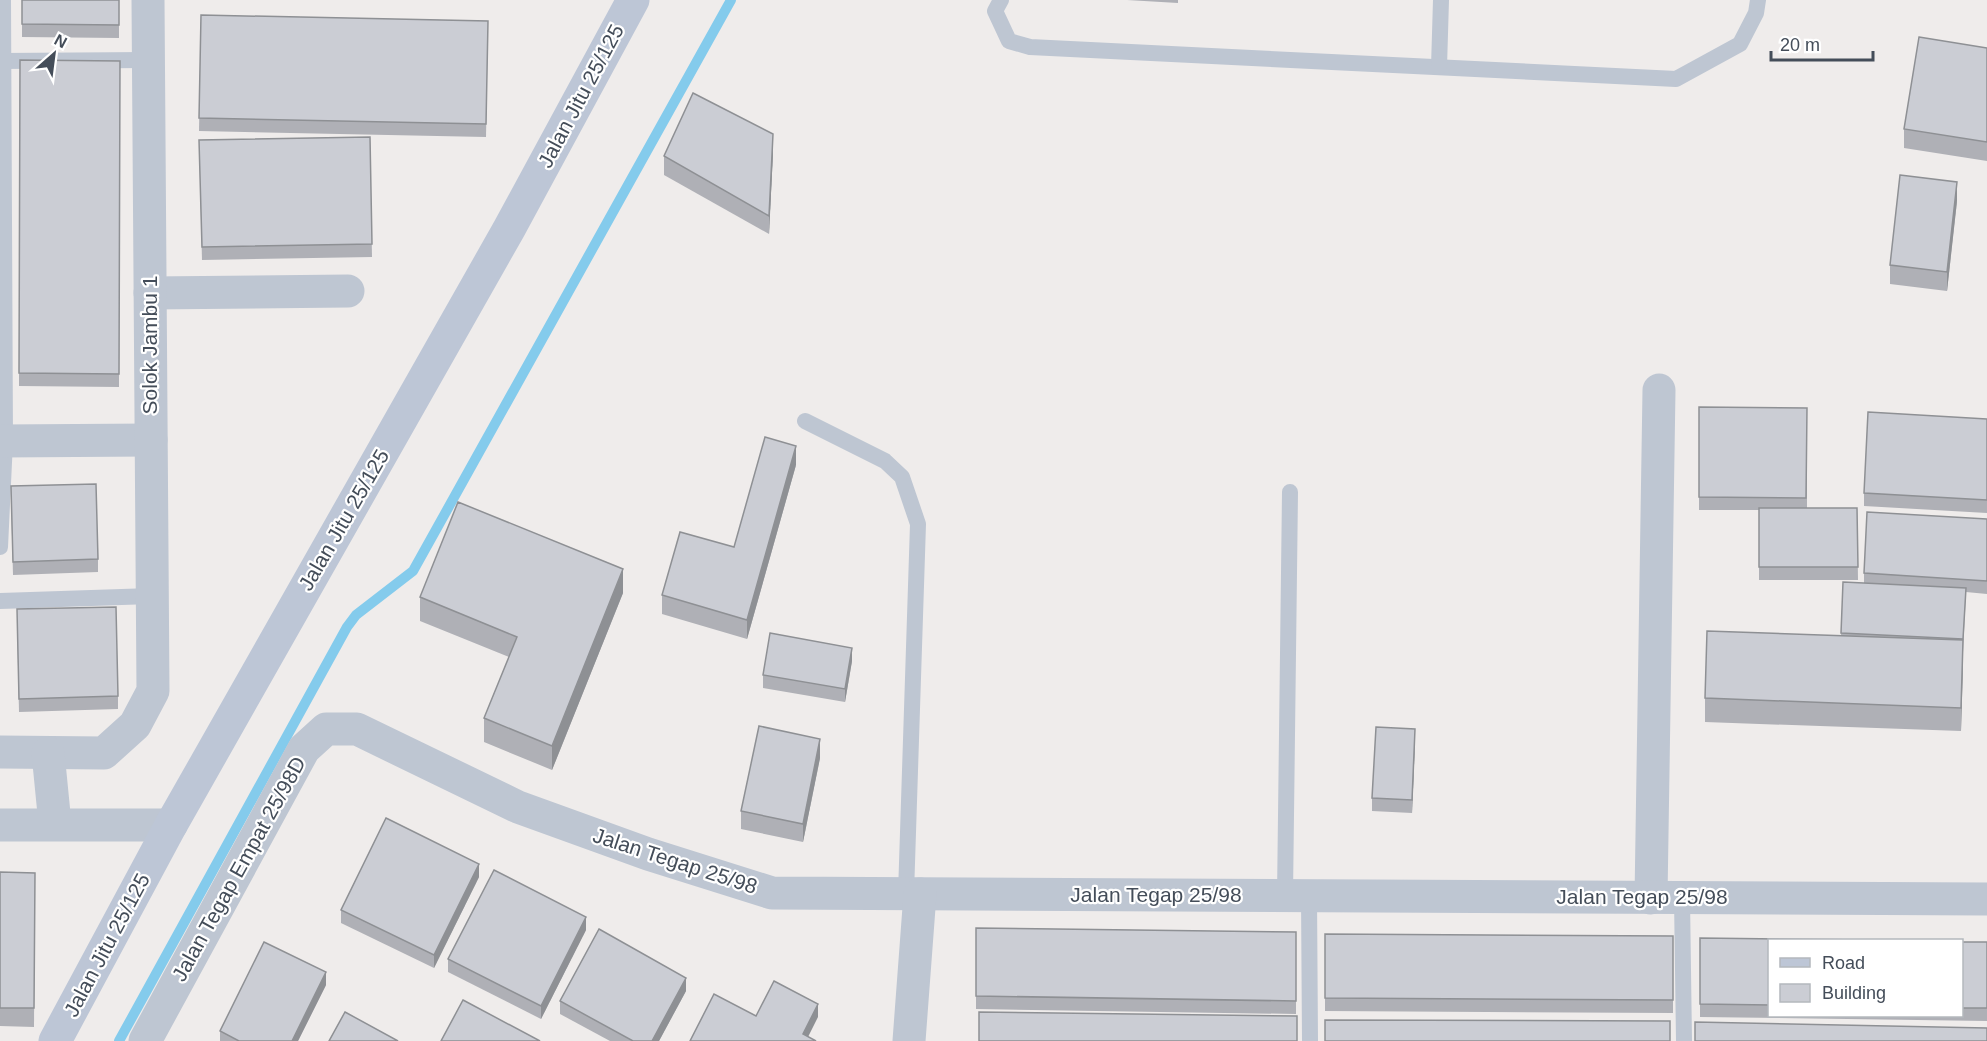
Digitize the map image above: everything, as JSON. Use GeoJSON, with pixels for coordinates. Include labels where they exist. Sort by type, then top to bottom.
{"type":"FeatureCollection","features":[{"type":"Feature","properties":{"kind":"street","name":"Solok Jambu 1"},"geometry":{"type":"LineString","coordinates":[[48,753],[104,753],[135,725],[153,691],[148,0]]}},
{"type":"Feature","properties":{"kind":"street","name":"Jalan Jitu 25/125"},"geometry":{"type":"LineString","coordinates":[[55,1041],[171,825],[509,229],[633,0]]}},
{"type":"Feature","properties":{"kind":"street"},"geometry":{"type":"LineString","coordinates":[[150,293],[348,291]]}},
{"type":"Feature","properties":{"kind":"street"},"geometry":{"type":"LineString","coordinates":[[1659,390],[1667,898]]}},
{"type":"Feature","properties":{"kind":"street"},"geometry":{"type":"LineString","coordinates":[[3,441],[151,440]]}},
{"type":"Feature","properties":{"kind":"street","name":"Jalan Tegap Empat 25/98D"},"geometry":{"type":"LineString","coordinates":[[145,1041],[304,749],[326,729],[357,729]]}},
{"type":"Feature","properties":{"kind":"street","name":"Jalan Tegap 25/98"},"geometry":{"type":"LineString","coordinates":[[357,729],[518,807],[648,854],[772,893],[1987,899]]}},
{"type":"Feature","properties":{"kind":"street"},"geometry":{"type":"LineString","coordinates":[[0,752],[48,753],[55,824]]}},
{"type":"Feature","properties":{"kind":"street"},"geometry":{"type":"LineString","coordinates":[[0,825],[171,825]]}},
{"type":"Feature","properties":{"kind":"street"},"geometry":{"type":"LineString","coordinates":[[909,1041],[913,894]]}},
{"type":"Feature","properties":{"kind":"lane"},"geometry":{"type":"LineString","coordinates":[[0,548],[3,441],[1,61],[3,0]]}},
{"type":"Feature","properties":{"kind":"lane"},"geometry":{"type":"LineString","coordinates":[[1001,0],[995,11],[1009,41],[1030,47],[1676,79],[1740,44],[1756,14],[1758,0]]}},
{"type":"Feature","properties":{"kind":"lane"},"geometry":{"type":"LineString","coordinates":[[1440,67],[1441,0]]}},
{"type":"Feature","properties":{"kind":"lane"},"geometry":{"type":"LineString","coordinates":[[1,61],[148,60]]}},
{"type":"Feature","properties":{"kind":"lane"},"geometry":{"type":"LineString","coordinates":[[805,421],[885,461],[902,477],[918,524],[913,894]]}},
{"type":"Feature","properties":{"kind":"lane"},"geometry":{"type":"LineString","coordinates":[[1290,492],[1297,896],[1310,1041]]}},
{"type":"Feature","properties":{"kind":"lane"},"geometry":{"type":"LineString","coordinates":[[0,601],[152,596]]}},
{"type":"Feature","properties":{"kind":"lane"},"geometry":{"type":"LineString","coordinates":[[1667,898],[1684,1041]]}},
{"type":"Feature","properties":{"kind":"building"},"geometry":{"type":"Polygon","coordinates":[[[22,0],[119,0],[119,25],[22,24],[22,0]]]}},
{"type":"Feature","properties":{"kind":"building"},"geometry":{"type":"Polygon","coordinates":[[[201,15],[488,21],[486,124],[199,118],[201,15]]]}},
{"type":"Feature","properties":{"kind":"building"},"geometry":{"type":"Polygon","coordinates":[[[1919,37],[1987,48],[1987,142],[1904,129],[1919,37]]]}},
{"type":"Feature","properties":{"kind":"building"},"geometry":{"type":"Polygon","coordinates":[[[20,60],[120,61],[119,374],[19,373],[20,60]]]}},
{"type":"Feature","properties":{"kind":"building"},"geometry":{"type":"Polygon","coordinates":[[[693,93],[773,134],[769,216],[664,156],[693,93]]]}},
{"type":"Feature","properties":{"kind":"building"},"geometry":{"type":"Polygon","coordinates":[[[370,137],[372,244],[202,247],[199,140],[370,137]]]}},
{"type":"Feature","properties":{"kind":"building"},"geometry":{"type":"Polygon","coordinates":[[[1900,175],[1957,182],[1947,272],[1890,265],[1900,175]]]}},
{"type":"Feature","properties":{"kind":"building"},"geometry":{"type":"Polygon","coordinates":[[[1699,407],[1807,408],[1806,498],[1699,497],[1699,407]]]}},
{"type":"Feature","properties":{"kind":"building"},"geometry":{"type":"Polygon","coordinates":[[[1868,412],[1987,419],[1987,500],[1864,493],[1868,412]]]}},
{"type":"Feature","properties":{"kind":"building"},"geometry":{"type":"Polygon","coordinates":[[[765,437],[796,446],[747,620],[662,595],[680,532],[734,547],[765,437]]]}},
{"type":"Feature","properties":{"kind":"building"},"geometry":{"type":"Polygon","coordinates":[[[96,484],[98,559],[13,562],[11,486],[96,484]]]}},
{"type":"Feature","properties":{"kind":"building"},"geometry":{"type":"Polygon","coordinates":[[[458,502],[623,569],[552,746],[484,718],[517,637],[420,597],[458,502]]]}},
{"type":"Feature","properties":{"kind":"building"},"geometry":{"type":"Polygon","coordinates":[[[1759,508],[1857,508],[1858,567],[1759,567],[1759,508]]]}},
{"type":"Feature","properties":{"kind":"building"},"geometry":{"type":"Polygon","coordinates":[[[1867,512],[1987,519],[1987,581],[1864,573],[1867,512]]]}},
{"type":"Feature","properties":{"kind":"building"},"geometry":{"type":"Polygon","coordinates":[[[1843,582],[1966,588],[1963,639],[1841,633],[1843,582]]]}},
{"type":"Feature","properties":{"kind":"building"},"geometry":{"type":"Polygon","coordinates":[[[116,607],[118,696],[19,699],[17,609],[116,607]]]}},
{"type":"Feature","properties":{"kind":"building"},"geometry":{"type":"Polygon","coordinates":[[[1707,631],[1963,640],[1961,708],[1705,698],[1707,631]]]}},
{"type":"Feature","properties":{"kind":"building"},"geometry":{"type":"Polygon","coordinates":[[[770,633],[852,648],[845,689],[763,675],[770,633]]]}},
{"type":"Feature","properties":{"kind":"building"},"geometry":{"type":"Polygon","coordinates":[[[759,726],[820,739],[803,824],[741,811],[759,726]]]}},
{"type":"Feature","properties":{"kind":"building"},"geometry":{"type":"Polygon","coordinates":[[[1376,727],[1415,729],[1412,800],[1372,798],[1376,727]]]}},
{"type":"Feature","properties":{"kind":"building"},"geometry":{"type":"Polygon","coordinates":[[[386,818],[479,864],[434,955],[341,910],[386,818]]]}},
{"type":"Feature","properties":{"kind":"building"},"geometry":{"type":"Polygon","coordinates":[[[494,870],[586,917],[541,1006],[448,959],[494,870]]]}},
{"type":"Feature","properties":{"kind":"building"},"geometry":{"type":"Polygon","coordinates":[[[0,872],[35,873],[34,1008],[0,1008],[0,872]]]}},
{"type":"Feature","properties":{"kind":"building"},"geometry":{"type":"Polygon","coordinates":[[[976,928],[1296,932],[1296,1001],[976,996],[976,928]]]}},
{"type":"Feature","properties":{"kind":"building"},"geometry":{"type":"Polygon","coordinates":[[[599,929],[686,978],[652,1041],[633,1041],[560,1001],[599,929]]]}},
{"type":"Feature","properties":{"kind":"building"},"geometry":{"type":"Polygon","coordinates":[[[1325,934],[1673,936],[1673,1000],[1325,998],[1325,934]]]}},
{"type":"Feature","properties":{"kind":"building"},"geometry":{"type":"Polygon","coordinates":[[[1700,938],[1784,939],[1768,939],[1768,1005],[1700,1004],[1700,938]]]}},
{"type":"Feature","properties":{"kind":"building"},"geometry":{"type":"Polygon","coordinates":[[[264,942],[326,972],[292,1041],[239,1041],[220,1031],[264,942]]]}},
{"type":"Feature","properties":{"kind":"building"},"geometry":{"type":"Polygon","coordinates":[[[1963,942],[1987,942],[1987,1008],[1963,1008],[1963,942]]]}},
{"type":"Feature","properties":{"kind":"building"},"geometry":{"type":"Polygon","coordinates":[[[774,981],[818,1004],[803,1034],[816,1041],[690,1041],[714,994],[756,1016],[774,981]]]}},
{"type":"Feature","properties":{"kind":"building"},"geometry":{"type":"Polygon","coordinates":[[[463,1000],[540,1041],[441,1041],[463,1000]]]}},
{"type":"Feature","properties":{"kind":"building"},"geometry":{"type":"Polygon","coordinates":[[[345,1012],[398,1041],[329,1041],[345,1012]]]}},
{"type":"Feature","properties":{"kind":"building"},"geometry":{"type":"Polygon","coordinates":[[[979,1012],[1297,1016],[1297,1041],[979,1041],[979,1012]]]}},
{"type":"Feature","properties":{"kind":"building"},"geometry":{"type":"Polygon","coordinates":[[[1325,1020],[1670,1021],[1670,1041],[1325,1041],[1325,1020]]]}},
{"type":"Feature","properties":{"kind":"building"},"geometry":{"type":"Polygon","coordinates":[[[1695,1022],[1987,1028],[1987,1041],[1695,1041],[1695,1022]]]}},
{"type":"Feature","properties":{"kind":"waterway"},"geometry":{"type":"LineString","coordinates":[[119,1041],[347,627],[356,615],[413,571],[731,0]]}}]}
